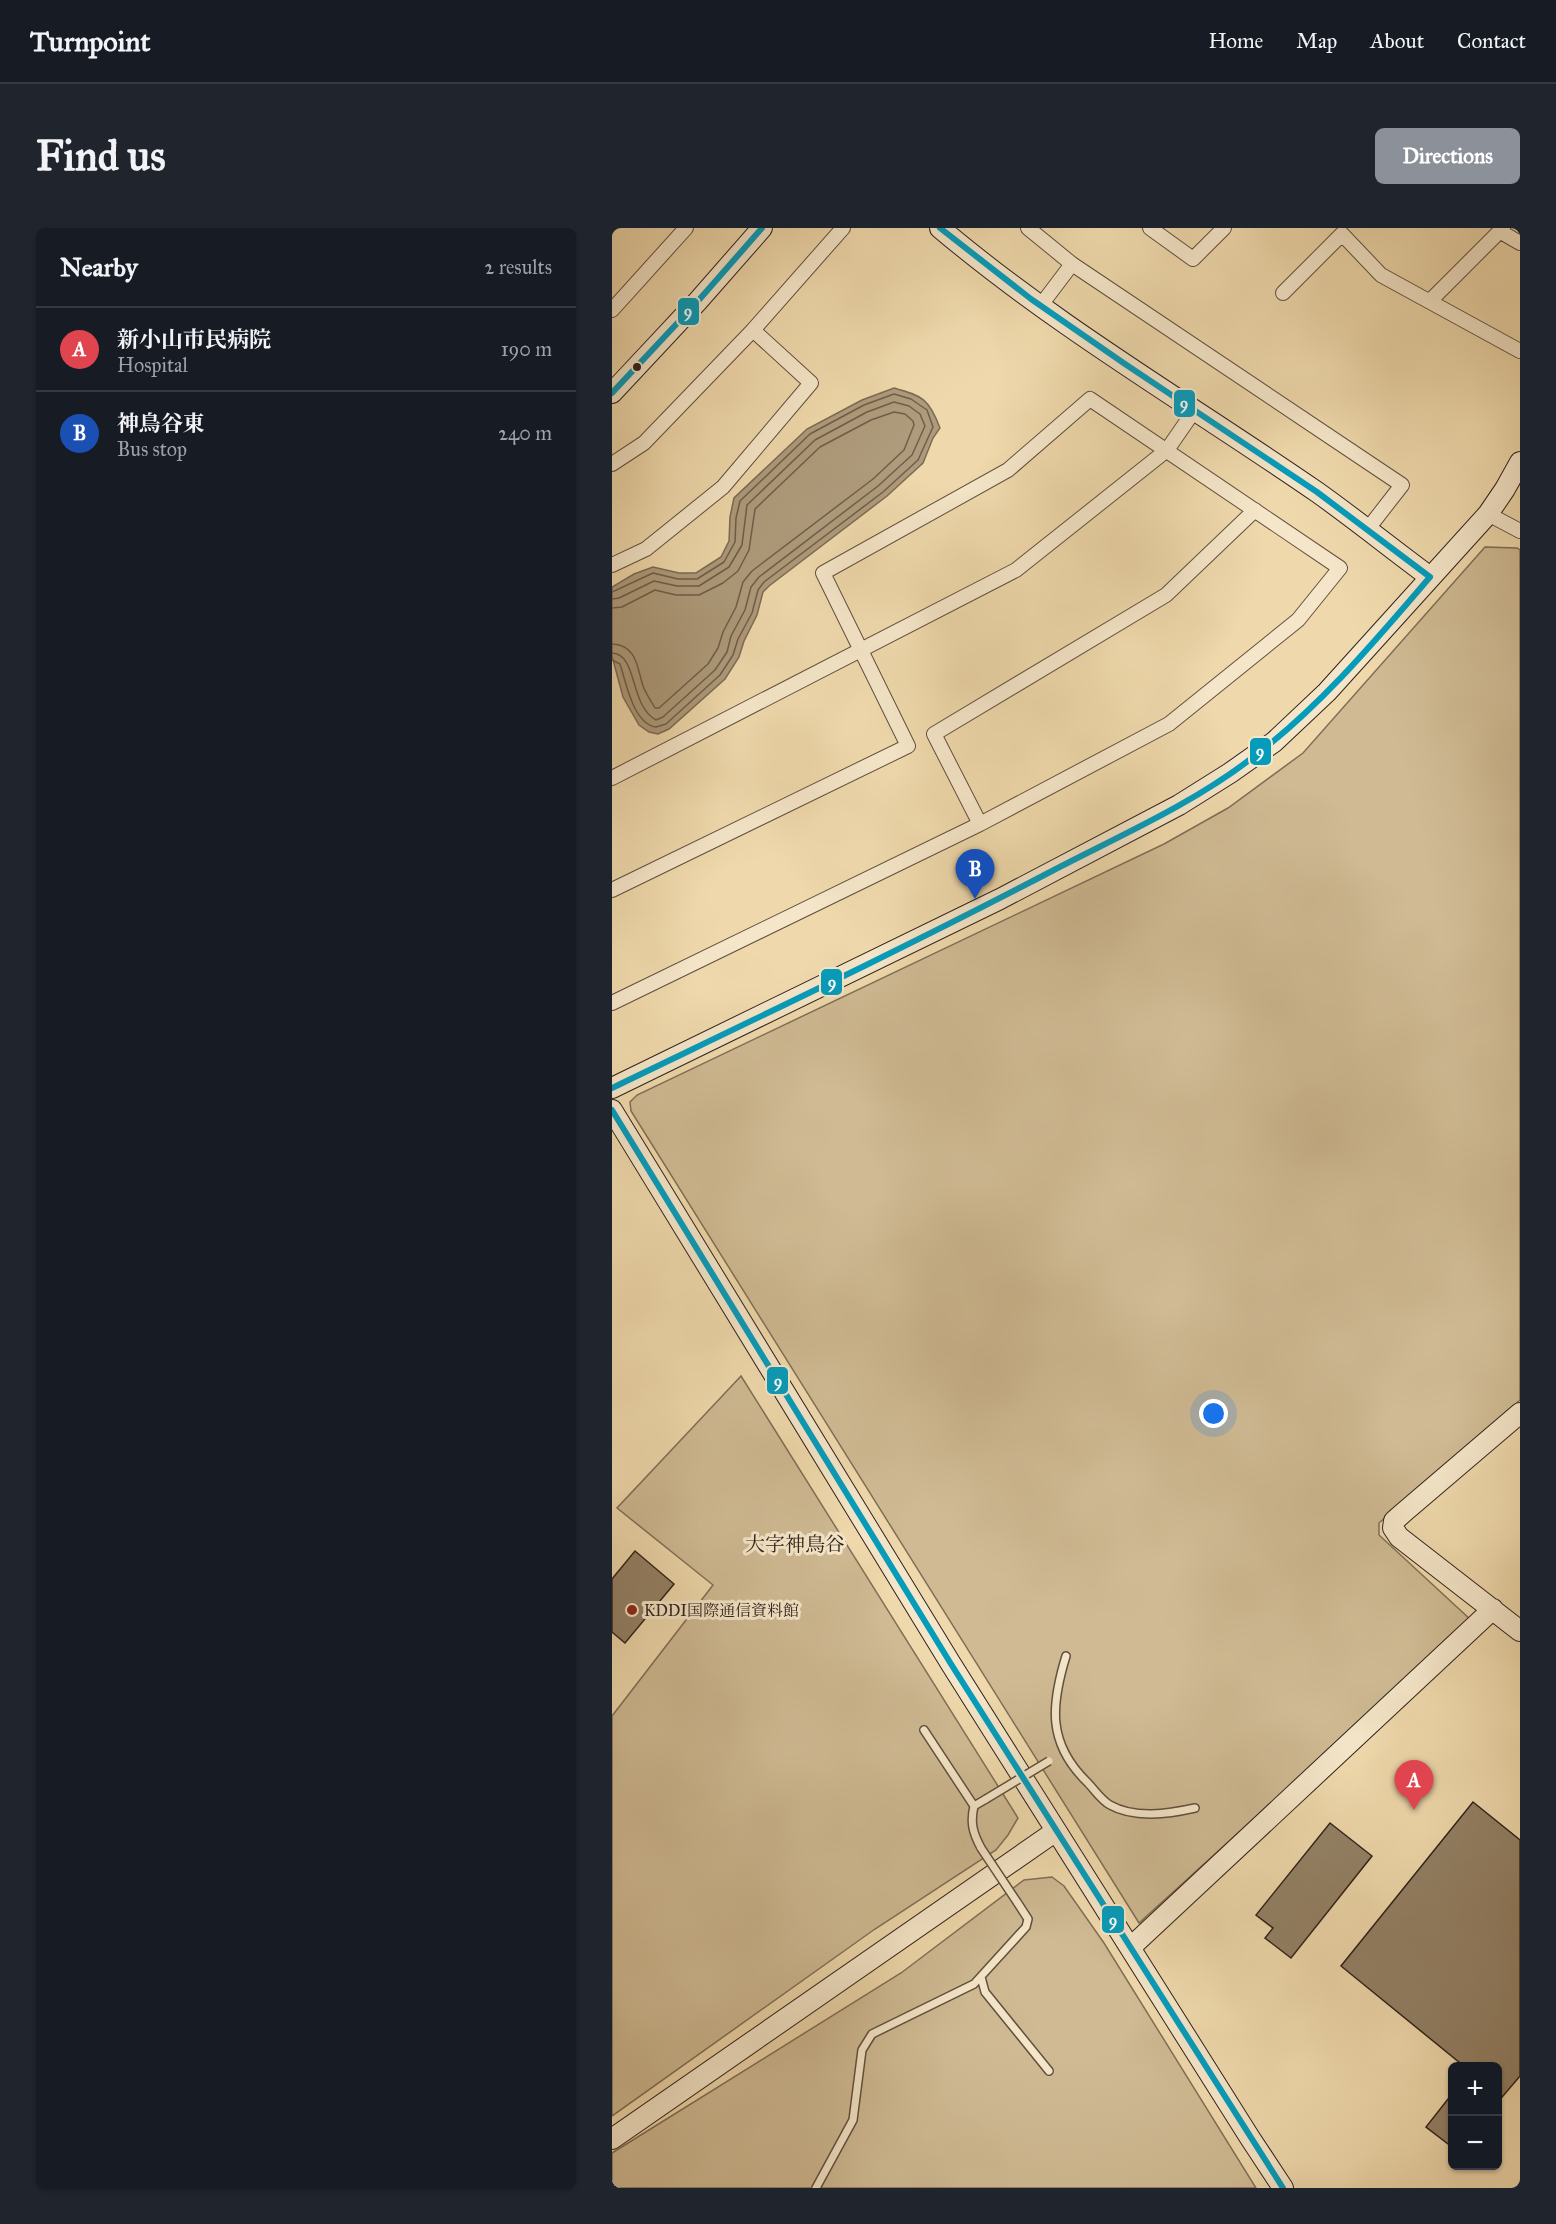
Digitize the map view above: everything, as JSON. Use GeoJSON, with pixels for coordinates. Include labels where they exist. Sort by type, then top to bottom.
{"type":"FeatureCollection","features":[{"type":"Feature","properties":{"kind":"street"},"geometry":{"type":"LineString","coordinates":[[612,310],[686,228]]}},
{"type":"Feature","properties":{"kind":"street"},"geometry":{"type":"LineString","coordinates":[[612,393],[762,228]]}},
{"type":"Feature","properties":{"kind":"street"},"geometry":{"type":"LineString","coordinates":[[612,464],[644,443],[753,330],[843,228]]}},
{"type":"Feature","properties":{"kind":"street"},"geometry":{"type":"LineString","coordinates":[[940,228],[976,258],[1041,305],[1318,493],[1430,577]]}},
{"type":"Feature","properties":{"kind":"street"},"geometry":{"type":"LineString","coordinates":[[1028,228],[1072,264],[1402,485],[1367,530]]}},
{"type":"Feature","properties":{"kind":"street"},"geometry":{"type":"LineString","coordinates":[[1150,228],[1193,259],[1224,228]]}},
{"type":"Feature","properties":{"kind":"street"},"geometry":{"type":"LineString","coordinates":[[1430,301],[1502,230],[1520,243]]}},
{"type":"Feature","properties":{"kind":"street"},"geometry":{"type":"LineString","coordinates":[[1283,293],[1345,231],[1381,274],[1520,351]]}},
{"type":"Feature","properties":{"kind":"street"},"geometry":{"type":"LineString","coordinates":[[1041,305],[1072,264]]}},
{"type":"Feature","properties":{"kind":"street"},"geometry":{"type":"LineString","coordinates":[[612,565],[646,549],[723,487],[811,383],[753,330]]}},
{"type":"Feature","properties":{"kind":"street"},"geometry":{"type":"LineString","coordinates":[[612,890],[908,746],[823,573],[1008,470],[1090,399],[1340,568],[1298,620],[1169,724],[980,824],[612,1003]]}},
{"type":"Feature","properties":{"kind":"street"},"geometry":{"type":"LineString","coordinates":[[612,778],[1016,570],[1167,450],[1194,411]]}},
{"type":"Feature","properties":{"kind":"street"},"geometry":{"type":"LineString","coordinates":[[612,1088],[1000,899],[1196,795],[1274,742],[1327,692],[1488,514],[1520,462]]}},
{"type":"Feature","properties":{"kind":"street"},"geometry":{"type":"LineString","coordinates":[[980,824],[934,734],[1166,595],[1256,510]]}},
{"type":"Feature","properties":{"kind":"street"},"geometry":{"type":"LineString","coordinates":[[1488,514],[1520,531]]}},
{"type":"Feature","properties":{"kind":"street"},"geometry":{"type":"LineString","coordinates":[[612,1110],[1056,1831],[1283,2188]]}},
{"type":"Feature","properties":{"kind":"street"},"geometry":{"type":"LineString","coordinates":[[1520,1413],[1394,1521],[1393,1528],[1399,1536],[1520,1631]]}},
{"type":"Feature","properties":{"kind":"street"},"geometry":{"type":"LineString","coordinates":[[1131,1947],[1493,1609]]}},
{"type":"Feature","properties":{"kind":"street"},"geometry":{"type":"LineString","coordinates":[[612,2139],[1056,1831]]}},
{"type":"Feature","properties":{"kind":"lane"},"geometry":{"type":"LineString","coordinates":[[1066,1656],[1056,1688],[1055,1714],[1063,1753],[1080,1776],[1109,1804],[1133,1812],[1162,1815],[1195,1808]]}},
{"type":"Feature","properties":{"kind":"lane"},"geometry":{"type":"LineString","coordinates":[[924,1730],[974,1806]]}},
{"type":"Feature","properties":{"kind":"lane"},"geometry":{"type":"LineString","coordinates":[[816,2188],[853,2120],[862,2050],[872,2034],[974,1984],[1026,1927],[1028,1919],[981,1848],[972,1830],[971,1818],[974,1806],[1063,1753]]}},
{"type":"Feature","properties":{"kind":"lane"},"geometry":{"type":"LineString","coordinates":[[981,1977],[985,1992],[1049,2071]]}},
{"type":"Feature","properties":{"kind":"shaded area"},"geometry":{"type":"Polygon","coordinates":[[[1485,547],[1520,550],[1520,1400],[1379,1523],[1379,1535],[1472,1621],[1139,1923],[631,1111],[630,1102],[637,1095],[1164,844],[1228,808],[1303,753],[1485,547]]]}},
{"type":"Feature","properties":{"kind":"shaded area"},"geometry":{"type":"Polygon","coordinates":[[[741,1376],[1018,1818],[996,1850],[875,1929],[612,2116],[612,1716],[713,1585],[617,1508],[741,1376]]]}},
{"type":"Feature","properties":{"kind":"shaded area"},"geometry":{"type":"Polygon","coordinates":[[[1052,1877],[1064,1886],[1104,1943],[1256,2188],[612,2188],[612,2153],[901,1973],[1024,1880],[1052,1877]]]}},
{"type":"Feature","properties":{"kind":"water"},"geometry":{"type":"Polygon","coordinates":[[[894,388],[924,400],[940,428],[933,438],[923,463],[887,496],[763,592],[757,615],[739,657],[725,679],[669,729],[658,734],[649,732],[639,725],[623,697],[612,656],[612,587],[634,574],[653,567],[679,573],[696,573],[721,557],[729,541],[734,498],[807,429],[862,400],[894,388]]]}},
{"type":"Feature","properties":{"kind":"building","name":"KDDI国際通信資料館"},"geometry":{"type":"Polygon","coordinates":[[[635,1551],[674,1584],[625,1643],[612,1632],[612,1579],[635,1551]]]}},
{"type":"Feature","properties":{"kind":"building"},"geometry":{"type":"Polygon","coordinates":[[[1473,1802],[1520,1840],[1520,2076],[1502,2097],[1502,2062],[1459,2062],[1341,1966],[1473,1802]]]}},
{"type":"Feature","properties":{"kind":"building"},"geometry":{"type":"Polygon","coordinates":[[[1330,1823],[1372,1856],[1291,1958],[1265,1938],[1273,1928],[1256,1915],[1330,1823]]]}},
{"type":"Feature","properties":{"kind":"building"},"geometry":{"type":"Polygon","coordinates":[[[1448,2099],[1448,2144],[1426,2127],[1448,2099]]]}},
{"type":"Feature","properties":{"kind":"transit line","name":"9"},"geometry":{"type":"LineString","coordinates":[[612,393],[762,228]]}},
{"type":"Feature","properties":{"kind":"transit line","name":"9"},"geometry":{"type":"LineString","coordinates":[[940,228],[1031,299],[1317,492],[1430,577]]}},
{"type":"Feature","properties":{"kind":"transit line","name":"9"},"geometry":{"type":"LineString","coordinates":[[612,1088],[943,927],[1204,791],[1252,758],[1301,717],[1346,672],[1430,577]]}},
{"type":"Feature","properties":{"kind":"transit line","name":"9"},"geometry":{"type":"LineString","coordinates":[[612,1110],[951,1664],[1283,2188]]}},
{"type":"Feature","properties":{"kind":"place","name":"神鳥谷東"},"geometry":{"type":"Point","coordinates":[975,899]}},
{"type":"Feature","properties":{"kind":"place","name":"KDDI国際通信資料館"},"geometry":{"type":"Point","coordinates":[632,1610]}},
{"type":"Feature","properties":{"kind":"place","name":"新小山市民病院"},"geometry":{"type":"Point","coordinates":[1414,1810]}},
{"type":"Feature","properties":{"kind":"district","name":"大字神鳥谷"},"geometry":{"type":"Point","coordinates":[795,1544]}}]}
